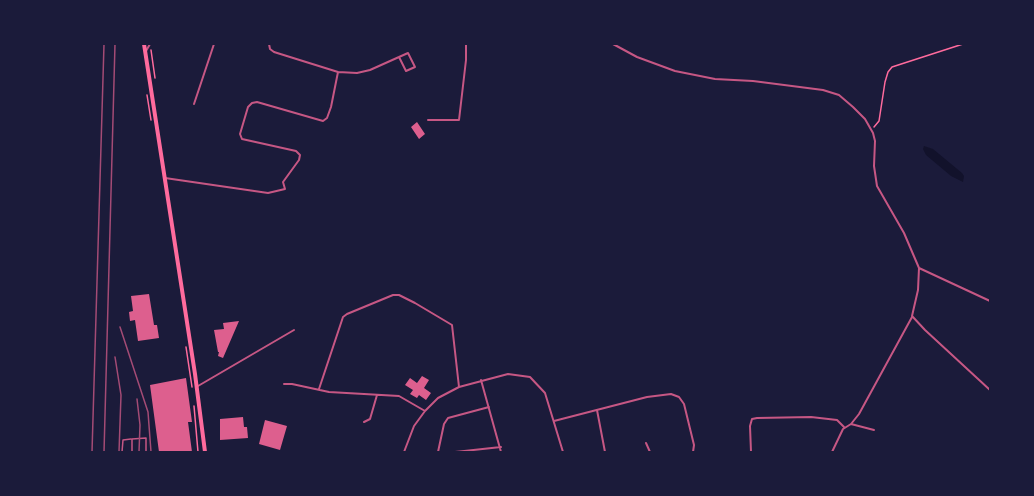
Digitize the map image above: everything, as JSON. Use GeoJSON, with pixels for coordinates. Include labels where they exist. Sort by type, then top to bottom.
{"type":"FeatureCollection","features":[{"type":"Feature","properties":{"kind":"main road"},"geometry":{"type":"LineString","coordinates":[[144,44],[197,387],[205,453]]}},
{"type":"Feature","properties":{"kind":"street"},"geometry":{"type":"LineString","coordinates":[[146,51],[150,44]]}},
{"type":"Feature","properties":{"kind":"street"},"geometry":{"type":"LineString","coordinates":[[194,104],[214,44]]}},
{"type":"Feature","properties":{"kind":"street"},"geometry":{"type":"LineString","coordinates":[[269,44],[272,51],[338,72],[357,73],[370,70],[399,57],[408,53],[415,67],[406,71],[399,57]]}},
{"type":"Feature","properties":{"kind":"street"},"geometry":{"type":"LineString","coordinates":[[428,120],[459,120],[466,44]]}},
{"type":"Feature","properties":{"kind":"street"},"geometry":{"type":"LineString","coordinates":[[613,44],[642,60],[690,74],[833,92],[854,107],[871,129],[874,136],[877,186],[919,268],[918,291],[912,315],[859,414],[851,424],[845,427],[832,453]]}},
{"type":"Feature","properties":{"kind":"street"},"geometry":{"type":"LineString","coordinates":[[165,178],[268,193],[285,189],[283,182],[299,160],[300,155],[296,151],[242,139],[240,132],[248,107],[257,102],[324,121],[333,102],[338,72]]}},
{"type":"Feature","properties":{"kind":"street"},"geometry":{"type":"LineString","coordinates":[[919,268],[974,291],[990,301]]}},
{"type":"Feature","properties":{"kind":"street"},"geometry":{"type":"LineString","coordinates":[[319,389],[343,317],[393,295],[399,295],[415,303],[452,325],[459,387]]}},
{"type":"Feature","properties":{"kind":"street"},"geometry":{"type":"LineString","coordinates":[[912,315],[990,390]]}},
{"type":"Feature","properties":{"kind":"street"},"geometry":{"type":"LineString","coordinates":[[197,387],[294,330]]}},
{"type":"Feature","properties":{"kind":"street"},"geometry":{"type":"LineString","coordinates":[[404,453],[414,426],[438,398],[459,387],[508,374],[530,377],[545,393],[562,453]]}},
{"type":"Feature","properties":{"kind":"street"},"geometry":{"type":"LineString","coordinates":[[482,380],[501,453]]}},
{"type":"Feature","properties":{"kind":"street"},"geometry":{"type":"LineString","coordinates":[[284,384],[329,392],[399,396],[425,411]]}},
{"type":"Feature","properties":{"kind":"street"},"geometry":{"type":"LineString","coordinates":[[554,421],[647,396],[671,394],[679,397],[687,414],[694,445],[693,453]]}},
{"type":"Feature","properties":{"kind":"street"},"geometry":{"type":"LineString","coordinates":[[364,422],[370,420],[377,395]]}},
{"type":"Feature","properties":{"kind":"street"},"geometry":{"type":"LineString","coordinates":[[438,453],[444,424],[448,418],[489,406]]}},
{"type":"Feature","properties":{"kind":"street"},"geometry":{"type":"LineString","coordinates":[[597,410],[605,453]]}},
{"type":"Feature","properties":{"kind":"street"},"geometry":{"type":"LineString","coordinates":[[751,453],[752,419],[811,417],[837,420],[845,427]]}},
{"type":"Feature","properties":{"kind":"street"},"geometry":{"type":"LineString","coordinates":[[851,424],[874,430]]}},
{"type":"Feature","properties":{"kind":"street"},"geometry":{"type":"LineString","coordinates":[[646,443],[650,453]]}},
{"type":"Feature","properties":{"kind":"street"},"geometry":{"type":"LineString","coordinates":[[455,453],[501,447]]}},
{"type":"Feature","properties":{"kind":"lane"},"geometry":{"type":"LineString","coordinates":[[122,453],[123,440],[146,438],[146,453]]}},
{"type":"Feature","properties":{"kind":"lane"},"geometry":{"type":"LineString","coordinates":[[132,439],[132,453]]}},
{"type":"Feature","properties":{"kind":"path"},"geometry":{"type":"LineString","coordinates":[[150,44],[155,78]]}},
{"type":"Feature","properties":{"kind":"path"},"geometry":{"type":"LineString","coordinates":[[871,129],[879,121],[885,82],[892,67],[963,44]]}},
{"type":"Feature","properties":{"kind":"path"},"geometry":{"type":"LineString","coordinates":[[194,410],[198,453]]}},
{"type":"Feature","properties":{"kind":"shaded area"},"geometry":{"type":"Polygon","coordinates":[[[924,146],[933,149],[962,173],[963,182],[951,176],[926,155],[924,146]]]}},
{"type":"Feature","properties":{"kind":"building"},"geometry":{"type":"Polygon","coordinates":[[[417,122],[425,134],[419,139],[411,127],[417,122]]]}},
{"type":"Feature","properties":{"kind":"building"},"geometry":{"type":"Polygon","coordinates":[[[149,294],[154,325],[157,325],[159,338],[138,341],[135,320],[130,321],[129,312],[133,311],[131,296],[149,294]]]}},
{"type":"Feature","properties":{"kind":"building"},"geometry":{"type":"Polygon","coordinates":[[[239,321],[223,358],[218,356],[214,330],[224,329],[223,323],[239,321]]]}},
{"type":"Feature","properties":{"kind":"building"},"geometry":{"type":"Polygon","coordinates":[[[422,376],[429,380],[424,388],[431,393],[426,400],[419,395],[417,398],[410,394],[413,390],[405,385],[410,378],[417,383],[422,376]]]}},
{"type":"Feature","properties":{"kind":"building"},"geometry":{"type":"Polygon","coordinates":[[[186,378],[192,422],[188,422],[192,452],[159,452],[150,385],[186,378]]]}},
{"type":"Feature","properties":{"kind":"building"},"geometry":{"type":"Polygon","coordinates":[[[243,417],[248,438],[220,440],[220,419],[243,417]]]}},
{"type":"Feature","properties":{"kind":"building"},"geometry":{"type":"Polygon","coordinates":[[[265,420],[287,426],[280,450],[259,444],[265,420]]]}},
{"type":"Feature","properties":{"kind":"railway"},"geometry":{"type":"LineString","coordinates":[[92,452],[104,44]]}},
{"type":"Feature","properties":{"kind":"railway"},"geometry":{"type":"LineString","coordinates":[[104,452],[115,44]]}},
{"type":"Feature","properties":{"kind":"railway"},"geometry":{"type":"LineString","coordinates":[[120,327],[148,412],[151,452]]}},
{"type":"Feature","properties":{"kind":"railway"},"geometry":{"type":"LineString","coordinates":[[115,357],[121,395],[119,452]]}},
{"type":"Feature","properties":{"kind":"railway"},"geometry":{"type":"LineString","coordinates":[[137,399],[140,425],[139,452]]}}]}
